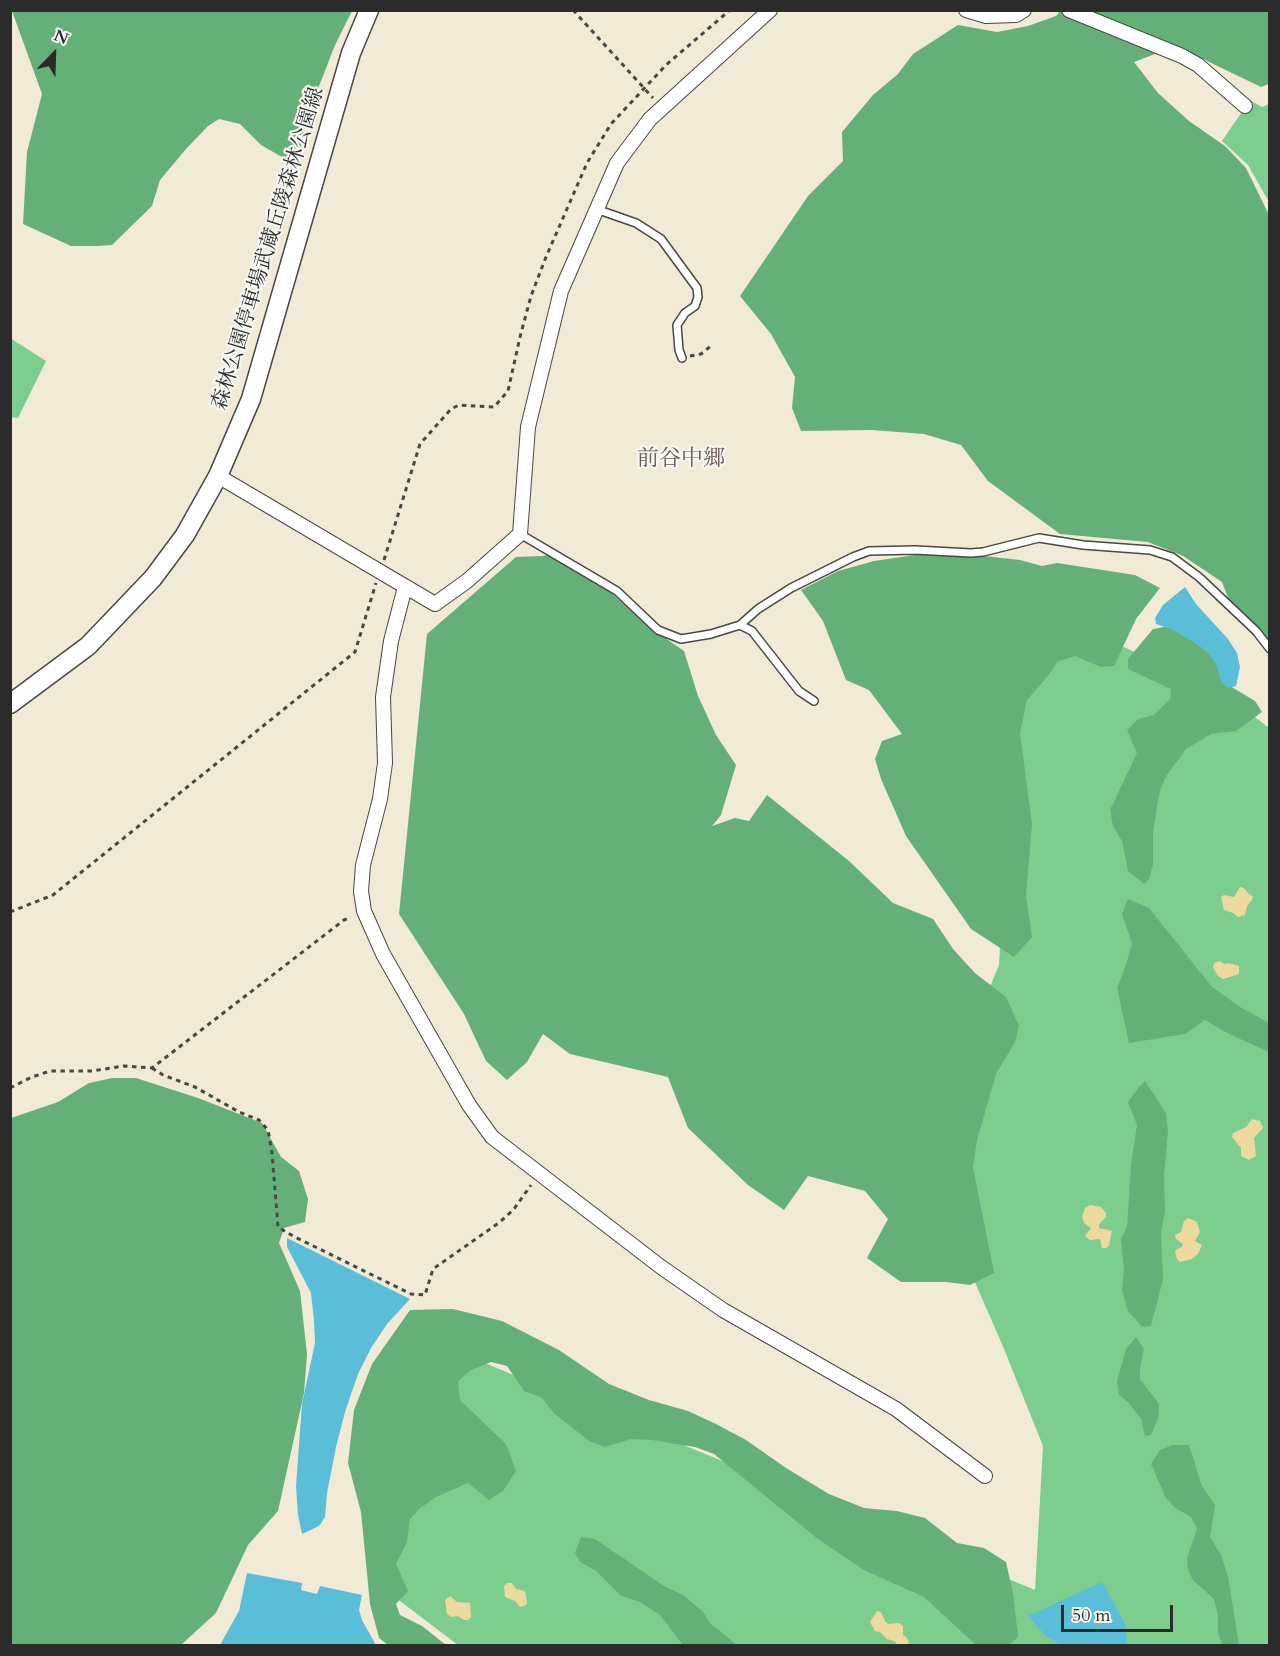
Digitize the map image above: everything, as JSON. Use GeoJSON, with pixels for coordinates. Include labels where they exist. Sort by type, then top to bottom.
{"type":"FeatureCollection","features":[{"type":"Feature","properties":{"kind":"main road","name":"森林公園停車場武蔵丘陵森林公園線"},"geometry":{"type":"LineString","coordinates":[[10,704],[88,646],[153,578],[185,535],[218,476],[251,399],[351,53],[369,10]]}},
{"type":"Feature","properties":{"kind":"street"},"geometry":{"type":"LineString","coordinates":[[218,476],[435,604],[466,581],[520,534],[528,427],[561,291],[617,163],[650,119],[770,10]]}},
{"type":"Feature","properties":{"kind":"street"},"geometry":{"type":"LineString","coordinates":[[966,10],[986,16],[1016,15],[1024,10]]}},
{"type":"Feature","properties":{"kind":"street"},"geometry":{"type":"LineString","coordinates":[[1070,10],[1182,56],[1198,65],[1245,106]]}},
{"type":"Feature","properties":{"kind":"street"},"geometry":{"type":"LineString","coordinates":[[405,587],[391,641],[382,697],[385,763],[380,799],[363,865],[361,891],[364,911],[383,954],[469,1105],[492,1137],[643,1253],[723,1310],[896,1409],[985,1476]]}},
{"type":"Feature","properties":{"kind":"lane"},"geometry":{"type":"LineString","coordinates":[[596,209],[636,223],[662,239],[698,288],[695,306],[685,313],[677,325],[682,358]]}},
{"type":"Feature","properties":{"kind":"lane"},"geometry":{"type":"LineString","coordinates":[[520,534],[617,591],[658,630],[681,639],[692,639],[740,625],[758,609],[791,588],[869,551],[977,552],[1040,538],[1083,545],[1150,550],[1172,557],[1216,592],[1256,632],[1269,649]]}},
{"type":"Feature","properties":{"kind":"lane"},"geometry":{"type":"LineString","coordinates":[[740,625],[752,631],[799,691],[814,701]]}},
{"type":"Feature","properties":{"kind":"path"},"geometry":{"type":"LineString","coordinates":[[573,10],[662,107]]}},
{"type":"Feature","properties":{"kind":"path"},"geometry":{"type":"LineString","coordinates":[[10,912],[53,895],[355,652],[420,444],[451,409],[459,405],[494,407],[508,391],[531,296],[587,163],[611,124],[666,65],[730,10]]}},
{"type":"Feature","properties":{"kind":"path"},"geometry":{"type":"LineString","coordinates":[[682,358],[701,354],[712,345]]}},
{"type":"Feature","properties":{"kind":"path"},"geometry":{"type":"LineString","coordinates":[[152,1068],[344,920],[364,911]]}},
{"type":"Feature","properties":{"kind":"path"},"geometry":{"type":"LineString","coordinates":[[10,1088],[50,1071],[92,1071],[124,1066],[152,1068],[163,1075],[195,1087],[239,1112],[259,1120],[268,1130],[278,1227],[411,1294],[425,1295],[433,1269],[500,1222],[514,1209],[539,1174]]}},
{"type":"Feature","properties":{"kind":"green space"},"geometry":{"type":"Polygon","coordinates":[[[1061,10],[1269,11],[1269,84],[1261,87],[1176,46],[1134,62],[1158,93],[1189,121],[1225,146],[1246,168],[1269,215],[1269,645],[1232,608],[1222,582],[1183,556],[1148,542],[1060,534],[988,481],[961,445],[924,434],[872,430],[801,431],[792,408],[795,377],[771,334],[740,296],[808,196],[843,161],[842,132],[873,95],[898,74],[913,54],[958,25],[997,32],[1028,26],[1056,16],[1061,10]]]}},
{"type":"Feature","properties":{"kind":"green space"},"geometry":{"type":"Polygon","coordinates":[[[12,11],[352,11],[335,45],[309,112],[296,165],[261,145],[240,124],[219,119],[208,126],[186,149],[160,180],[152,206],[112,245],[71,246],[23,224],[27,152],[42,94],[12,11]]]}},
{"type":"Feature","properties":{"kind":"green space"},"geometry":{"type":"Polygon","coordinates":[[[1250,100],[1262,107],[1269,104],[1269,202],[1248,165],[1222,141],[1250,100]]]}},
{"type":"Feature","properties":{"kind":"green space"},"geometry":{"type":"Polygon","coordinates":[[[10,338],[46,361],[18,418],[11,417],[10,338]]]}},
{"type":"Feature","properties":{"kind":"green space"},"geometry":{"type":"Polygon","coordinates":[[[560,553],[598,580],[645,624],[684,651],[698,696],[716,735],[736,765],[721,815],[712,826],[735,818],[749,821],[767,795],[849,861],[893,903],[933,919],[953,949],[975,973],[1006,997],[1019,1026],[1015,1042],[996,1074],[977,1140],[973,1167],[994,1273],[970,1285],[946,1282],[901,1282],[867,1258],[888,1219],[865,1191],[808,1176],[784,1210],[748,1185],[688,1128],[668,1077],[570,1054],[543,1034],[527,1062],[507,1080],[486,1061],[464,1014],[399,914],[427,634],[516,557],[560,553]]]}},
{"type":"Feature","properties":{"kind":"green space"},"geometry":{"type":"Polygon","coordinates":[[[957,553],[1020,560],[1042,566],[1057,563],[1135,575],[1160,588],[1136,619],[1114,666],[1101,667],[1075,656],[1057,662],[1027,700],[1020,733],[1032,824],[1026,895],[1032,937],[1014,957],[971,929],[906,836],[881,779],[875,759],[882,741],[902,734],[869,690],[846,680],[823,621],[801,590],[838,571],[874,561],[922,554],[957,553]]]}},
{"type":"Feature","properties":{"kind":"green space"},"geometry":{"type":"Polygon","coordinates":[[[1169,626],[1207,646],[1219,664],[1225,683],[1255,701],[1262,712],[1236,731],[1211,734],[1186,749],[1167,775],[1161,787],[1153,832],[1153,864],[1149,879],[1144,884],[1128,871],[1122,841],[1113,826],[1110,810],[1137,753],[1127,730],[1138,719],[1154,715],[1170,699],[1171,689],[1128,669],[1128,659],[1153,629],[1169,626]]]}},
{"type":"Feature","properties":{"kind":"green space"},"geometry":{"type":"Polygon","coordinates":[[[1041,638],[1104,638],[1223,692],[1269,728],[1269,1645],[458,1645],[388,1592],[423,1376],[475,1359],[1035,1590],[1043,1446],[1002,1344],[920,1157],[999,965],[1013,713],[1041,638]]]}},
{"type":"Feature","properties":{"kind":"green space"},"geometry":{"type":"Polygon","coordinates":[[[1128,899],[1149,908],[1212,987],[1240,1007],[1269,1023],[1269,1052],[1205,1020],[1185,1034],[1129,1043],[1117,988],[1132,943],[1122,914],[1128,899]]]}},
{"type":"Feature","properties":{"kind":"green space"},"geometry":{"type":"Polygon","coordinates":[[[112,1078],[136,1078],[198,1098],[262,1123],[281,1157],[299,1171],[308,1199],[305,1222],[284,1228],[279,1243],[300,1291],[307,1354],[304,1393],[278,1511],[248,1545],[216,1613],[181,1645],[11,1645],[11,1118],[58,1102],[89,1083],[112,1078]]]}},
{"type":"Feature","properties":{"kind":"green space"},"geometry":{"type":"Polygon","coordinates":[[[1145,1081],[1166,1113],[1168,1131],[1164,1175],[1165,1212],[1161,1232],[1163,1279],[1151,1326],[1142,1327],[1128,1311],[1122,1291],[1124,1270],[1121,1239],[1127,1227],[1131,1165],[1137,1125],[1128,1102],[1145,1081]]]}},
{"type":"Feature","properties":{"kind":"green space"},"geometry":{"type":"Polygon","coordinates":[[[453,1309],[502,1321],[559,1350],[609,1384],[649,1400],[688,1411],[716,1424],[746,1440],[829,1494],[864,1508],[897,1511],[925,1518],[957,1543],[984,1548],[1006,1562],[1013,1593],[1018,1637],[1009,1645],[976,1645],[924,1597],[864,1570],[818,1539],[714,1454],[695,1447],[652,1440],[631,1439],[605,1447],[589,1441],[554,1413],[542,1398],[524,1391],[507,1366],[491,1362],[471,1370],[458,1381],[460,1400],[506,1444],[516,1471],[503,1491],[489,1500],[468,1483],[436,1497],[420,1508],[410,1519],[407,1542],[396,1564],[408,1591],[396,1604],[400,1615],[422,1626],[446,1645],[388,1645],[379,1638],[370,1604],[361,1512],[348,1463],[354,1410],[372,1364],[410,1310],[453,1309]]]}},
{"type":"Feature","properties":{"kind":"green space"},"geometry":{"type":"Polygon","coordinates":[[[1136,1337],[1144,1349],[1140,1379],[1159,1404],[1158,1418],[1151,1435],[1145,1436],[1141,1419],[1129,1403],[1119,1395],[1117,1381],[1126,1349],[1136,1337]]]}},
{"type":"Feature","properties":{"kind":"green space"},"geometry":{"type":"Polygon","coordinates":[[[1173,1445],[1189,1445],[1202,1486],[1215,1505],[1210,1537],[1221,1555],[1228,1577],[1239,1645],[1222,1645],[1214,1599],[1193,1580],[1188,1570],[1187,1558],[1197,1528],[1191,1517],[1174,1507],[1166,1498],[1151,1464],[1160,1450],[1173,1445]]]}},
{"type":"Feature","properties":{"kind":"green space"},"geometry":{"type":"Polygon","coordinates":[[[581,1537],[595,1539],[664,1586],[683,1595],[703,1612],[710,1623],[737,1645],[683,1645],[660,1615],[640,1602],[620,1595],[595,1570],[580,1562],[575,1553],[581,1537]]]}},
{"type":"Feature","properties":{"kind":"sand"},"geometry":{"type":"Polygon","coordinates":[[[1240,887],[1253,896],[1245,915],[1238,917],[1224,910],[1221,897],[1224,895],[1234,897],[1240,887]]]}},
{"type":"Feature","properties":{"kind":"sand"},"geometry":{"type":"Polygon","coordinates":[[[1220,961],[1224,964],[1239,966],[1239,974],[1223,979],[1218,976],[1213,968],[1214,963],[1220,961]]]}},
{"type":"Feature","properties":{"kind":"sand"},"geometry":{"type":"Polygon","coordinates":[[[1252,1119],[1260,1121],[1263,1128],[1254,1138],[1256,1156],[1249,1160],[1241,1156],[1241,1148],[1232,1137],[1233,1133],[1246,1127],[1252,1119]]]}},
{"type":"Feature","properties":{"kind":"sand"},"geometry":{"type":"Polygon","coordinates":[[[1090,1205],[1101,1207],[1106,1213],[1099,1228],[1112,1231],[1109,1246],[1106,1248],[1102,1248],[1100,1239],[1090,1240],[1085,1236],[1091,1228],[1084,1223],[1082,1217],[1085,1208],[1090,1205]]]}},
{"type":"Feature","properties":{"kind":"sand"},"geometry":{"type":"Polygon","coordinates":[[[1188,1218],[1197,1222],[1200,1232],[1195,1241],[1202,1245],[1198,1254],[1192,1259],[1180,1262],[1175,1252],[1183,1244],[1176,1239],[1175,1235],[1181,1232],[1184,1221],[1188,1218]]]}},
{"type":"Feature","properties":{"kind":"sand"},"geometry":{"type":"Polygon","coordinates":[[[512,1583],[516,1589],[525,1591],[526,1605],[520,1607],[515,1601],[505,1597],[504,1586],[512,1583]]]}},
{"type":"Feature","properties":{"kind":"sand"},"geometry":{"type":"Polygon","coordinates":[[[450,1596],[457,1602],[470,1603],[471,1617],[468,1620],[447,1614],[445,1600],[450,1596]]]}},
{"type":"Feature","properties":{"kind":"sand"},"geometry":{"type":"Polygon","coordinates":[[[877,1611],[881,1612],[888,1624],[899,1623],[903,1626],[903,1635],[909,1643],[898,1645],[875,1631],[870,1622],[877,1611]]]}},
{"type":"Feature","properties":{"kind":"water"},"geometry":{"type":"Polygon","coordinates":[[[1185,587],[1196,604],[1228,639],[1237,653],[1240,667],[1236,686],[1228,688],[1221,682],[1217,666],[1208,653],[1197,644],[1173,630],[1156,624],[1155,618],[1163,605],[1185,587]]]}},
{"type":"Feature","properties":{"kind":"water"},"geometry":{"type":"Polygon","coordinates":[[[287,1238],[410,1299],[387,1324],[358,1374],[336,1447],[325,1517],[319,1526],[302,1534],[296,1486],[302,1404],[315,1343],[314,1321],[311,1293],[287,1247],[287,1238]]]}},
{"type":"Feature","properties":{"kind":"water"},"geometry":{"type":"Polygon","coordinates":[[[247,1573],[302,1583],[301,1590],[317,1594],[320,1586],[362,1595],[359,1610],[376,1645],[220,1645],[239,1611],[247,1573]]]}},
{"type":"Feature","properties":{"kind":"water"},"geometry":{"type":"Polygon","coordinates":[[[1102,1582],[1126,1626],[1127,1645],[1058,1645],[1046,1636],[1028,1616],[1102,1582]]]}},
{"type":"Feature","properties":{"kind":"district","name":"前谷中郷"},"geometry":{"type":"Point","coordinates":[681,460]}}]}
